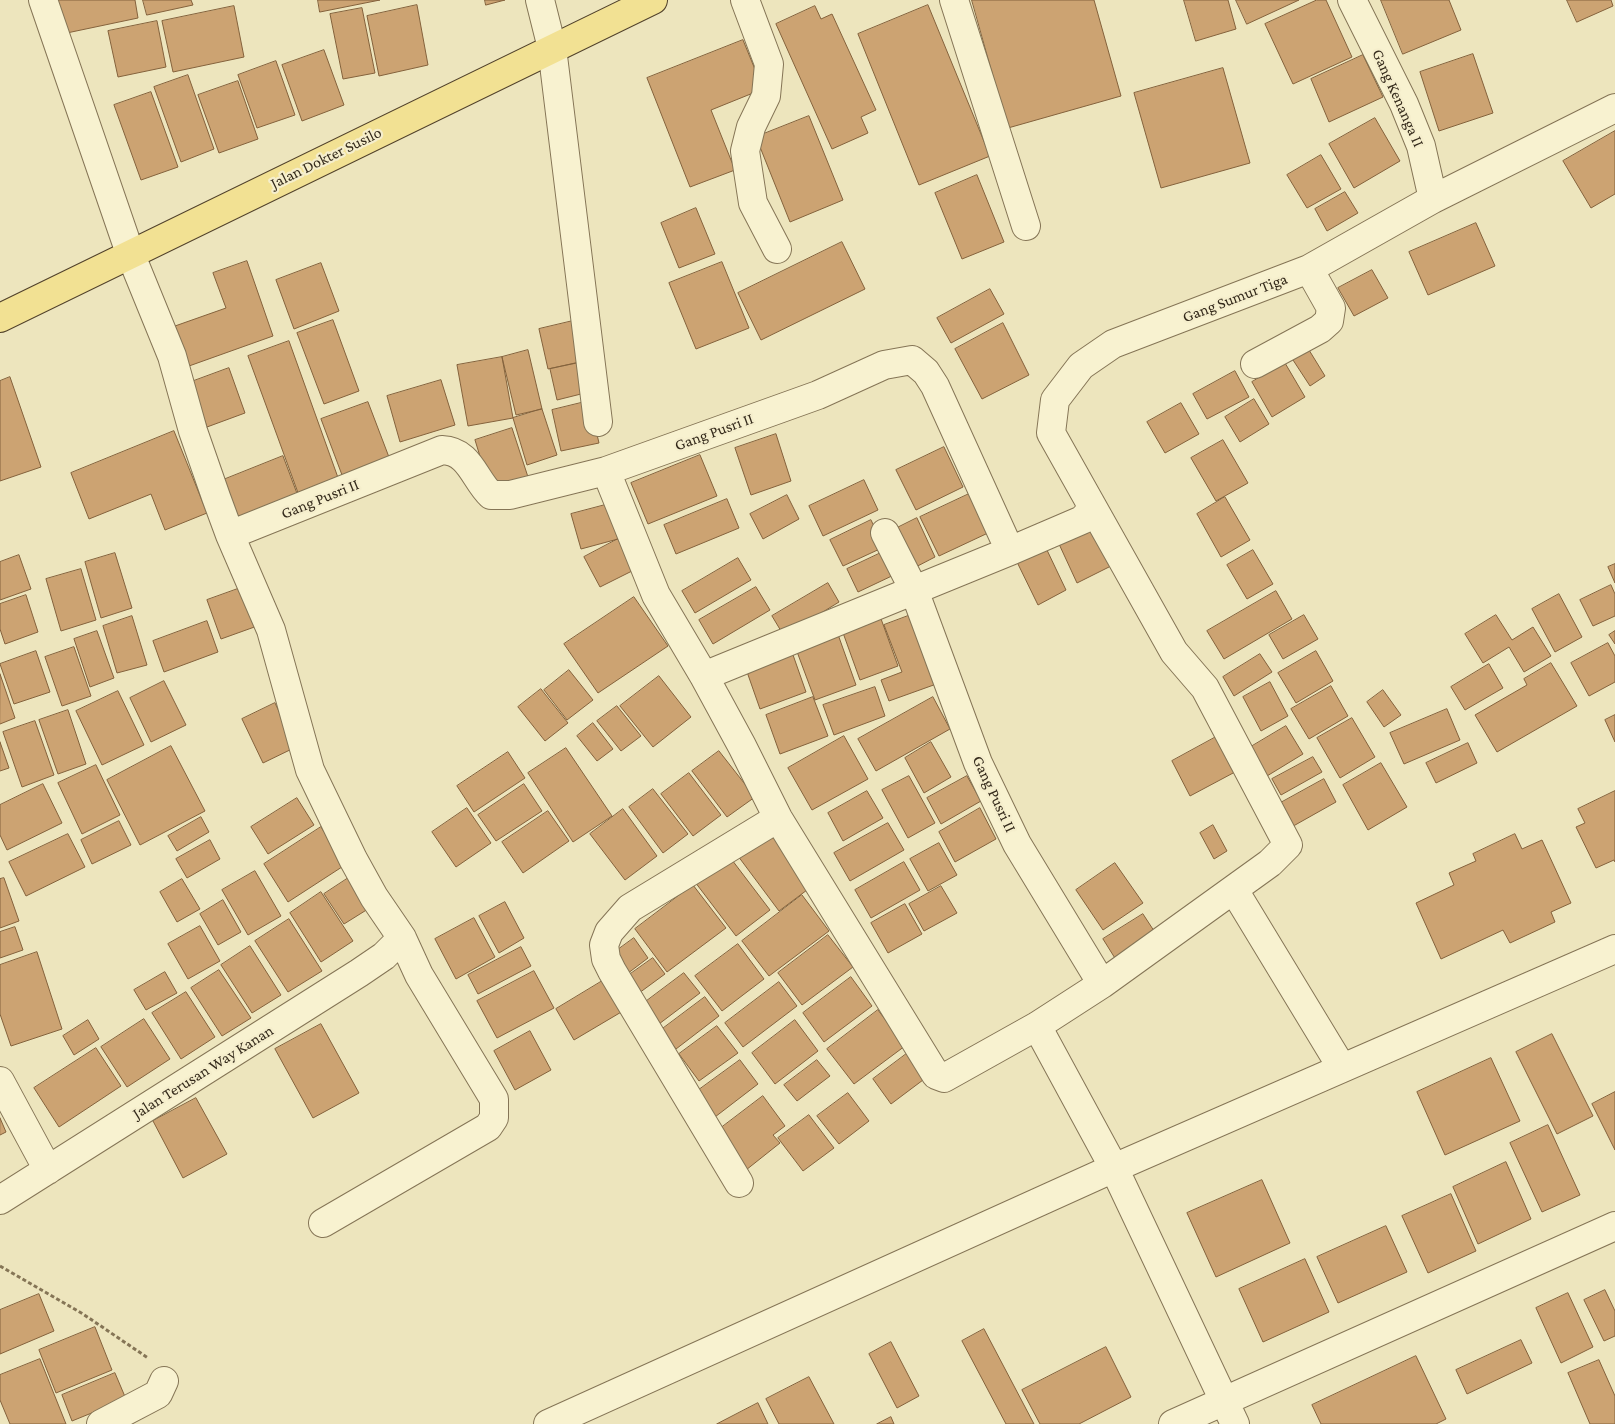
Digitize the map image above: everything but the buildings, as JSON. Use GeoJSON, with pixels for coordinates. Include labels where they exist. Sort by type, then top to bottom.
{"type":"FeatureCollection","features":[{"type":"Feature","properties":{"kind":"main road","name":"Jalan Dokter Susilo"},"geometry":{"type":"LineString","coordinates":[[0,318],[130,253],[653,0]]}},
{"type":"Feature","properties":{"kind":"street"},"geometry":{"type":"LineString","coordinates":[[43,0],[130,253],[172,356],[193,432],[230,535],[271,630],[310,770],[365,880],[402,938],[419,975],[494,1099],[494,1118],[488,1127],[323,1223]]}},
{"type":"Feature","properties":{"kind":"street"},"geometry":{"type":"LineString","coordinates":[[540,0],[552,48],[598,422]]}},
{"type":"Feature","properties":{"kind":"street"},"geometry":{"type":"LineString","coordinates":[[745,0],[769,64],[766,96],[751,127],[746,151],[753,203],[778,249]]}},
{"type":"Feature","properties":{"kind":"street"},"geometry":{"type":"LineString","coordinates":[[954,0],[1026,226]]}},
{"type":"Feature","properties":{"kind":"street","name":"Gang Kenanga II"},"geometry":{"type":"LineString","coordinates":[[1352,0],[1404,104],[1421,146],[1433,199]]}},
{"type":"Feature","properties":{"kind":"street","name":"Gang Sumur Tiga"},"geometry":{"type":"LineString","coordinates":[[1234,890],[1270,864],[1288,845],[1205,688],[1174,652],[1051,433],[1055,400],[1081,366],[1113,344],[1310,270],[1433,199],[1615,108]]}},
{"type":"Feature","properties":{"kind":"street"},"geometry":{"type":"LineString","coordinates":[[1255,364],[1320,329],[1330,321],[1331,308],[1310,270]]}},
{"type":"Feature","properties":{"kind":"street","name":"Gang Pusri II"},"geometry":{"type":"LineString","coordinates":[[230,535],[442,450],[452,450],[466,460],[491,495],[510,495],[606,471],[818,396],[884,365],[912,360],[926,372],[935,386],[1010,551]]}},
{"type":"Feature","properties":{"kind":"street"},"geometry":{"type":"LineString","coordinates":[[606,471],[656,596],[704,676],[778,818],[936,1075],[944,1078],[954,1074],[1037,1026],[1102,984],[1234,890],[1342,1068]]}},
{"type":"Feature","properties":{"kind":"street"},"geometry":{"type":"LineString","coordinates":[[704,676],[1082,520],[1089,513],[1090,504]]}},
{"type":"Feature","properties":{"kind":"street","name":"Gang Pusri II"},"geometry":{"type":"LineString","coordinates":[[884,533],[914,590],[978,763],[1018,844],[1102,984]]}},
{"type":"Feature","properties":{"kind":"street"},"geometry":{"type":"LineString","coordinates":[[739,1183],[612,971],[606,959],[604,946],[608,932],[630,908],[778,818]]}},
{"type":"Feature","properties":{"kind":"street","name":"Jalan Terusan Way Kanan"},"geometry":{"type":"LineString","coordinates":[[0,1200],[365,969],[384,956],[402,938]]}},
{"type":"Feature","properties":{"kind":"street"},"geometry":{"type":"LineString","coordinates":[[548,1424],[1114,1168],[1615,949]]}},
{"type":"Feature","properties":{"kind":"street"},"geometry":{"type":"LineString","coordinates":[[1037,1026],[1114,1168],[1230,1412]]}},
{"type":"Feature","properties":{"kind":"street"},"geometry":{"type":"LineString","coordinates":[[0,1081],[48,1170]]}},
{"type":"Feature","properties":{"kind":"street"},"geometry":{"type":"LineString","coordinates":[[1173,1424],[1230,1412],[1615,1226]]}},
{"type":"Feature","properties":{"kind":"street"},"geometry":{"type":"LineString","coordinates":[[101,1424],[158,1394],[164,1381]]}},
{"type":"Feature","properties":{"kind":"path"},"geometry":{"type":"LineString","coordinates":[[0,1266],[83,1314],[157,1363],[164,1381]]}}]}
